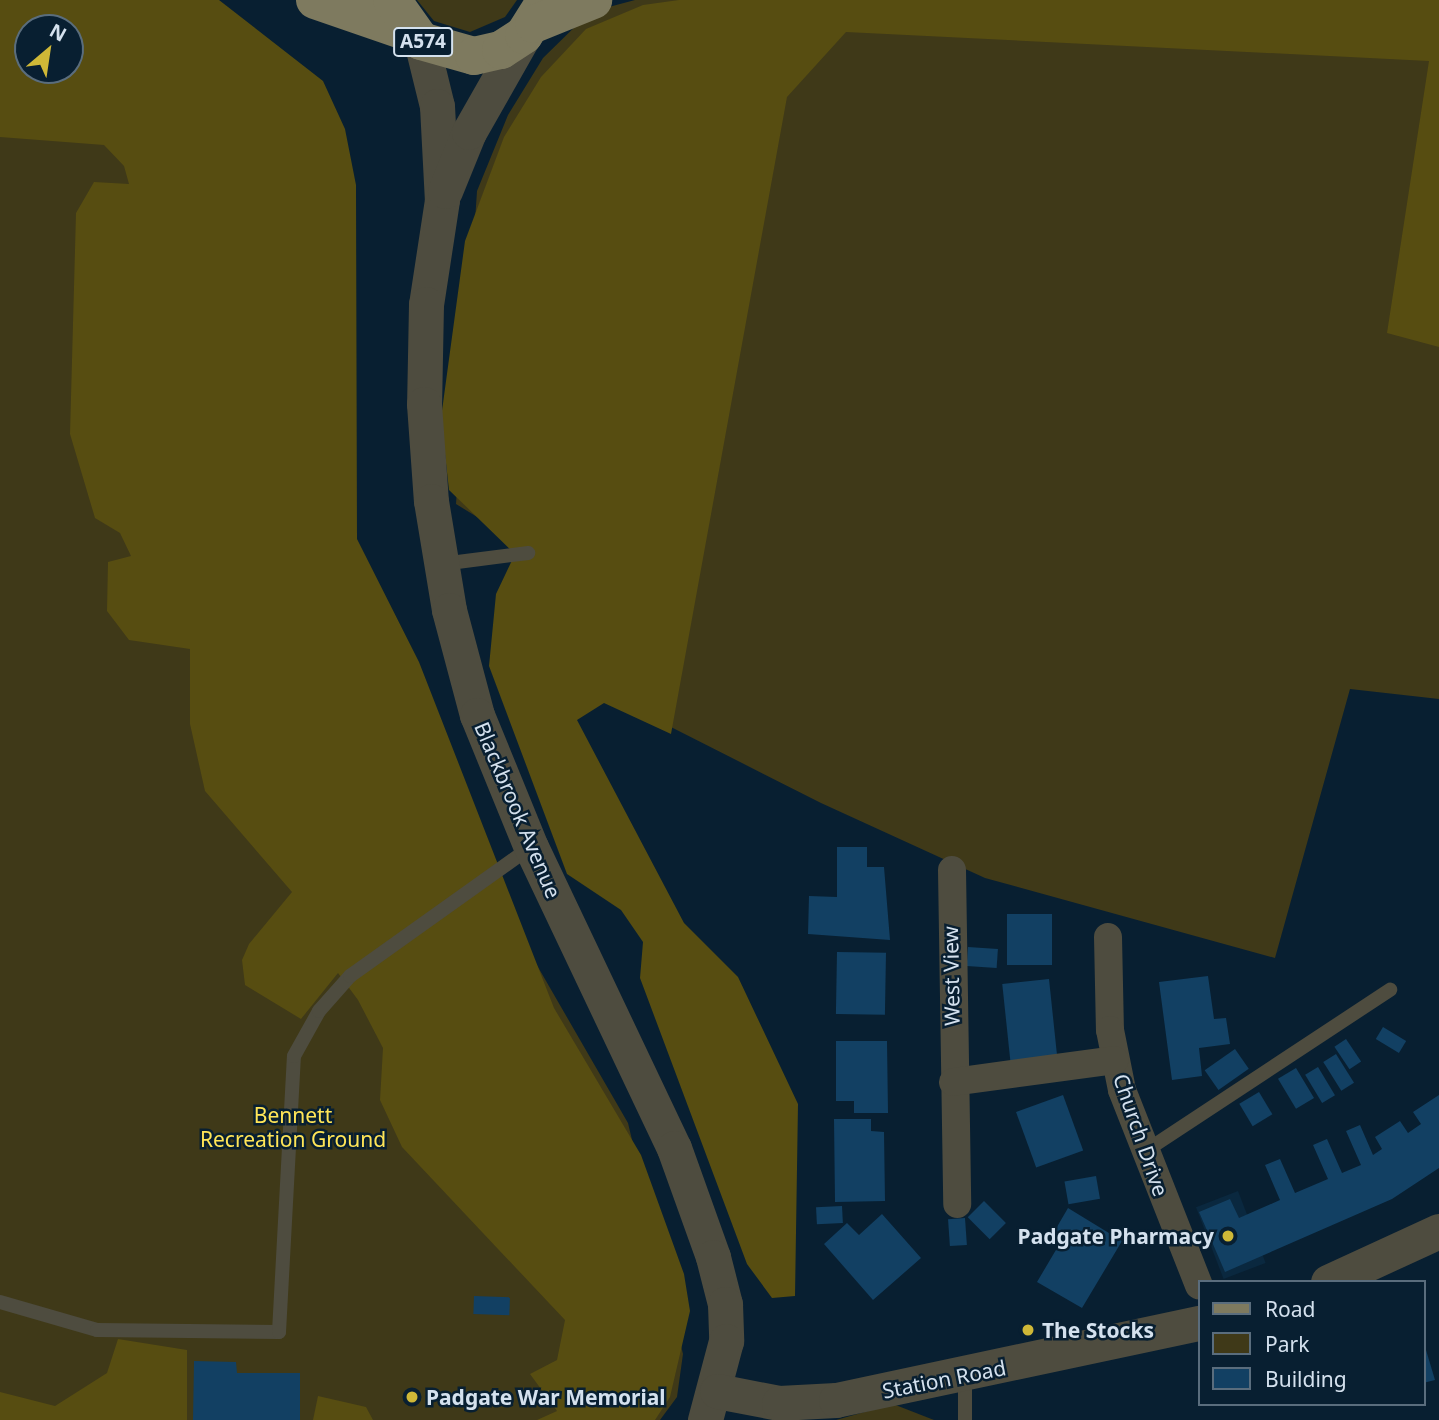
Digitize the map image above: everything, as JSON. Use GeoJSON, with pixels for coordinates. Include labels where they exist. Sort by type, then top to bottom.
{"type":"FeatureCollection","features":[{"type":"Feature","properties":{"kind":"main road","name":"A574"},"geometry":{"type":"LineString","coordinates":[[315,0],[474,56],[501,50],[535,20],[593,0]]}},
{"type":"Feature","properties":{"kind":"main road","name":"A574"},"geometry":{"type":"LineString","coordinates":[[392,0],[416,37]]}},
{"type":"Feature","properties":{"kind":"street","name":"Blackbrook Avenue"},"geometry":{"type":"LineString","coordinates":[[442,200],[469,132],[535,20]]}},
{"type":"Feature","properties":{"kind":"street","name":"Blackbrook Avenue"},"geometry":{"type":"LineString","coordinates":[[416,37],[437,106],[442,200],[426,304],[424,404],[440,564],[477,715],[531,847],[674,1148],[713,1257],[725,1304],[711,1406]]}},
{"type":"Feature","properties":{"kind":"street","name":"West View"},"geometry":{"type":"LineString","coordinates":[[952,870],[953,1082],[957,1204]]}},
{"type":"Feature","properties":{"kind":"street","name":"Church Drive"},"geometry":{"type":"LineString","coordinates":[[1108,937],[1115,1060],[1143,1152],[1198,1283]]}},
{"type":"Feature","properties":{"kind":"street"},"geometry":{"type":"LineString","coordinates":[[953,1082],[1115,1060]]}},
{"type":"Feature","properties":{"kind":"street"},"geometry":{"type":"LineString","coordinates":[[1332,1280],[1439,1231]]}},
{"type":"Feature","properties":{"kind":"street","name":"Station Road"},"geometry":{"type":"LineString","coordinates":[[711,1406],[799,1404],[965,1376],[1198,1323]]}},
{"type":"Feature","properties":{"kind":"lane"},"geometry":{"type":"LineString","coordinates":[[440,564],[528,553]]}},
{"type":"Feature","properties":{"kind":"lane"},"geometry":{"type":"LineString","coordinates":[[0,1303],[97,1329],[279,1332],[294,1056],[319,1011],[350,976],[531,847]]}},
{"type":"Feature","properties":{"kind":"lane"},"geometry":{"type":"LineString","coordinates":[[1143,1152],[1390,990]]}},
{"type":"Feature","properties":{"kind":"lane"},"geometry":{"type":"LineString","coordinates":[[965,1376],[965,1420]]}},
{"type":"Feature","properties":{"kind":"shaded area"},"geometry":{"type":"Polygon","coordinates":[[[0,0],[219,0],[323,81],[345,129],[356,185],[357,539],[419,662],[554,1008],[641,1155],[684,1274],[690,1311],[670,1397],[655,1420],[537,1420],[557,1411],[530,1374],[557,1360],[565,1320],[402,1147],[380,1100],[383,1048],[358,1000],[338,973],[301,1019],[245,985],[242,960],[249,944],[292,892],[205,791],[190,724],[190,649],[129,640],[107,611],[108,562],[131,556],[120,533],[95,518],[70,434],[76,213],[94,182],[129,184],[124,166],[104,145],[0,137],[0,0]]]}},
{"type":"Feature","properties":{"kind":"shaded area"},"geometry":{"type":"Polygon","coordinates":[[[679,0],[1439,0],[1439,347],[1387,333],[1429,61],[846,32],[787,97],[671,734],[604,703],[577,720],[684,923],[738,977],[798,1104],[795,1296],[772,1298],[747,1264],[640,978],[643,942],[621,910],[567,874],[489,666],[496,594],[515,554],[449,490],[441,418],[465,241],[504,137],[541,77],[586,29],[643,5],[679,0]]]}},
{"type":"Feature","properties":{"kind":"shaded area","name":"Padgate Pharmacy"},"geometry":{"type":"Polygon","coordinates":[[[1238,1191],[1266,1263],[1224,1279],[1196,1207],[1238,1191]]]}},
{"type":"Feature","properties":{"kind":"shaded area"},"geometry":{"type":"Polygon","coordinates":[[[118,1339],[187,1350],[187,1420],[0,1420],[0,1392],[55,1406],[107,1373],[118,1339]]]}},
{"type":"Feature","properties":{"kind":"shaded area"},"geometry":{"type":"Polygon","coordinates":[[[318,1396],[366,1407],[373,1420],[313,1420],[318,1396]]]}},
{"type":"Feature","properties":{"kind":"green space","name":"Bennett Recreation Ground"},"geometry":{"type":"Polygon","coordinates":[[[0,0],[162,0],[362,662],[628,1123],[683,1354],[677,1397],[660,1420],[0,1420],[0,0]]]}},
{"type":"Feature","properties":{"kind":"green space"},"geometry":{"type":"Polygon","coordinates":[[[417,0],[517,0],[505,17],[470,32],[434,21],[417,0]]]}},
{"type":"Feature","properties":{"kind":"green space"},"geometry":{"type":"Polygon","coordinates":[[[635,0],[842,0],[1439,54],[1439,699],[1350,689],[1275,958],[985,878],[821,803],[499,640],[524,546],[456,504],[477,191],[508,115],[543,58],[590,12],[635,0]]]}},
{"type":"Feature","properties":{"kind":"green space"},"geometry":{"type":"Polygon","coordinates":[[[893,1404],[934,1420],[836,1420],[893,1404]]]}},
{"type":"Feature","properties":{"kind":"building"},"geometry":{"type":"Polygon","coordinates":[[[837,847],[867,847],[867,867],[884,867],[890,940],[808,934],[809,896],[837,897],[837,847]]]}},
{"type":"Feature","properties":{"kind":"building"},"geometry":{"type":"Polygon","coordinates":[[[1007,914],[1052,914],[1052,965],[1007,965],[1007,914]]]}},
{"type":"Feature","properties":{"kind":"building"},"geometry":{"type":"Polygon","coordinates":[[[968,947],[998,949],[997,968],[967,966],[968,947]]]}},
{"type":"Feature","properties":{"kind":"building"},"geometry":{"type":"Polygon","coordinates":[[[837,952],[886,953],[885,1015],[836,1014],[837,952]]]}},
{"type":"Feature","properties":{"kind":"building"},"geometry":{"type":"Polygon","coordinates":[[[1208,976],[1214,1019],[1226,1018],[1230,1044],[1199,1048],[1202,1076],[1172,1080],[1159,982],[1208,976]]]}},
{"type":"Feature","properties":{"kind":"building"},"geometry":{"type":"Polygon","coordinates":[[[1049,979],[1057,1057],[1010,1061],[1002,984],[1049,979]]]}},
{"type":"Feature","properties":{"kind":"building"},"geometry":{"type":"Polygon","coordinates":[[[1383,1027],[1406,1041],[1399,1053],[1376,1039],[1383,1027]]]}},
{"type":"Feature","properties":{"kind":"building"},"geometry":{"type":"Polygon","coordinates":[[[1346,1039],[1361,1061],[1349,1069],[1334,1047],[1346,1039]]]}},
{"type":"Feature","properties":{"kind":"building"},"geometry":{"type":"Polygon","coordinates":[[[836,1041],[887,1041],[888,1113],[854,1113],[854,1101],[836,1101],[836,1041]]]}},
{"type":"Feature","properties":{"kind":"building"},"geometry":{"type":"Polygon","coordinates":[[[1235,1049],[1249,1069],[1218,1090],[1205,1070],[1235,1049]]]}},
{"type":"Feature","properties":{"kind":"building"},"geometry":{"type":"Polygon","coordinates":[[[1336,1054],[1354,1083],[1341,1091],[1323,1062],[1336,1054]]]}},
{"type":"Feature","properties":{"kind":"building"},"geometry":{"type":"Polygon","coordinates":[[[1318,1067],[1335,1095],[1322,1103],[1305,1075],[1318,1067]]]}},
{"type":"Feature","properties":{"kind":"building"},"geometry":{"type":"Polygon","coordinates":[[[1296,1068],[1314,1098],[1296,1109],[1278,1079],[1296,1068]]]}},
{"type":"Feature","properties":{"kind":"building"},"geometry":{"type":"Polygon","coordinates":[[[1259,1092],[1272,1114],[1253,1126],[1239,1104],[1259,1092]]]}},
{"type":"Feature","properties":{"kind":"building"},"geometry":{"type":"Polygon","coordinates":[[[1063,1095],[1083,1150],[1036,1168],[1016,1112],[1063,1095]]]}},
{"type":"Feature","properties":{"kind":"building"},"geometry":{"type":"Polygon","coordinates":[[[1439,1095],[1439,1168],[1392,1199],[1225,1272],[1199,1212],[1230,1199],[1239,1218],[1280,1200],[1265,1165],[1280,1159],[1295,1193],[1328,1179],[1313,1145],[1327,1139],[1342,1173],[1361,1165],[1346,1131],[1360,1125],[1373,1155],[1382,1149],[1375,1137],[1400,1121],[1408,1133],[1421,1124],[1413,1112],[1439,1095]]]}},
{"type":"Feature","properties":{"kind":"building"},"geometry":{"type":"Polygon","coordinates":[[[834,1119],[871,1119],[871,1131],[884,1132],[885,1201],[835,1202],[834,1119]]]}},
{"type":"Feature","properties":{"kind":"building"},"geometry":{"type":"Polygon","coordinates":[[[1096,1176],[1100,1199],[1068,1204],[1064,1182],[1096,1176]]]}},
{"type":"Feature","properties":{"kind":"building"},"geometry":{"type":"Polygon","coordinates":[[[984,1201],[1006,1223],[990,1239],[968,1217],[984,1201]]]}},
{"type":"Feature","properties":{"kind":"building"},"geometry":{"type":"Polygon","coordinates":[[[842,1206],[843,1223],[817,1224],[816,1207],[842,1206]]]}},
{"type":"Feature","properties":{"kind":"building"},"geometry":{"type":"Polygon","coordinates":[[[1068,1208],[1122,1241],[1082,1308],[1037,1282],[1063,1238],[1054,1232],[1068,1208]]]}},
{"type":"Feature","properties":{"kind":"building"},"geometry":{"type":"Polygon","coordinates":[[[882,1214],[921,1258],[873,1300],[824,1244],[847,1223],[859,1235],[882,1214]]]}},
{"type":"Feature","properties":{"kind":"building"},"geometry":{"type":"Polygon","coordinates":[[[965,1218],[967,1245],[950,1246],[948,1219],[965,1218]]]}},
{"type":"Feature","properties":{"kind":"building"},"geometry":{"type":"Polygon","coordinates":[[[474,1296],[510,1297],[509,1315],[473,1314],[474,1296]]]}},
{"type":"Feature","properties":{"kind":"building"},"geometry":{"type":"Polygon","coordinates":[[[1425,1347],[1435,1380],[1425,1382],[1425,1347]]]}},
{"type":"Feature","properties":{"kind":"building"},"geometry":{"type":"Polygon","coordinates":[[[194,1361],[236,1362],[237,1373],[300,1373],[300,1420],[193,1420],[194,1361]]]}},
{"type":"Feature","properties":{"kind":"place","name":"Padgate Pharmacy"},"geometry":{"type":"Point","coordinates":[1228,1236]}},
{"type":"Feature","properties":{"kind":"place","name":"The Stocks"},"geometry":{"type":"Point","coordinates":[1028,1330]}},
{"type":"Feature","properties":{"kind":"place","name":"Padgate War Memorial"},"geometry":{"type":"Point","coordinates":[412,1397]}}]}
